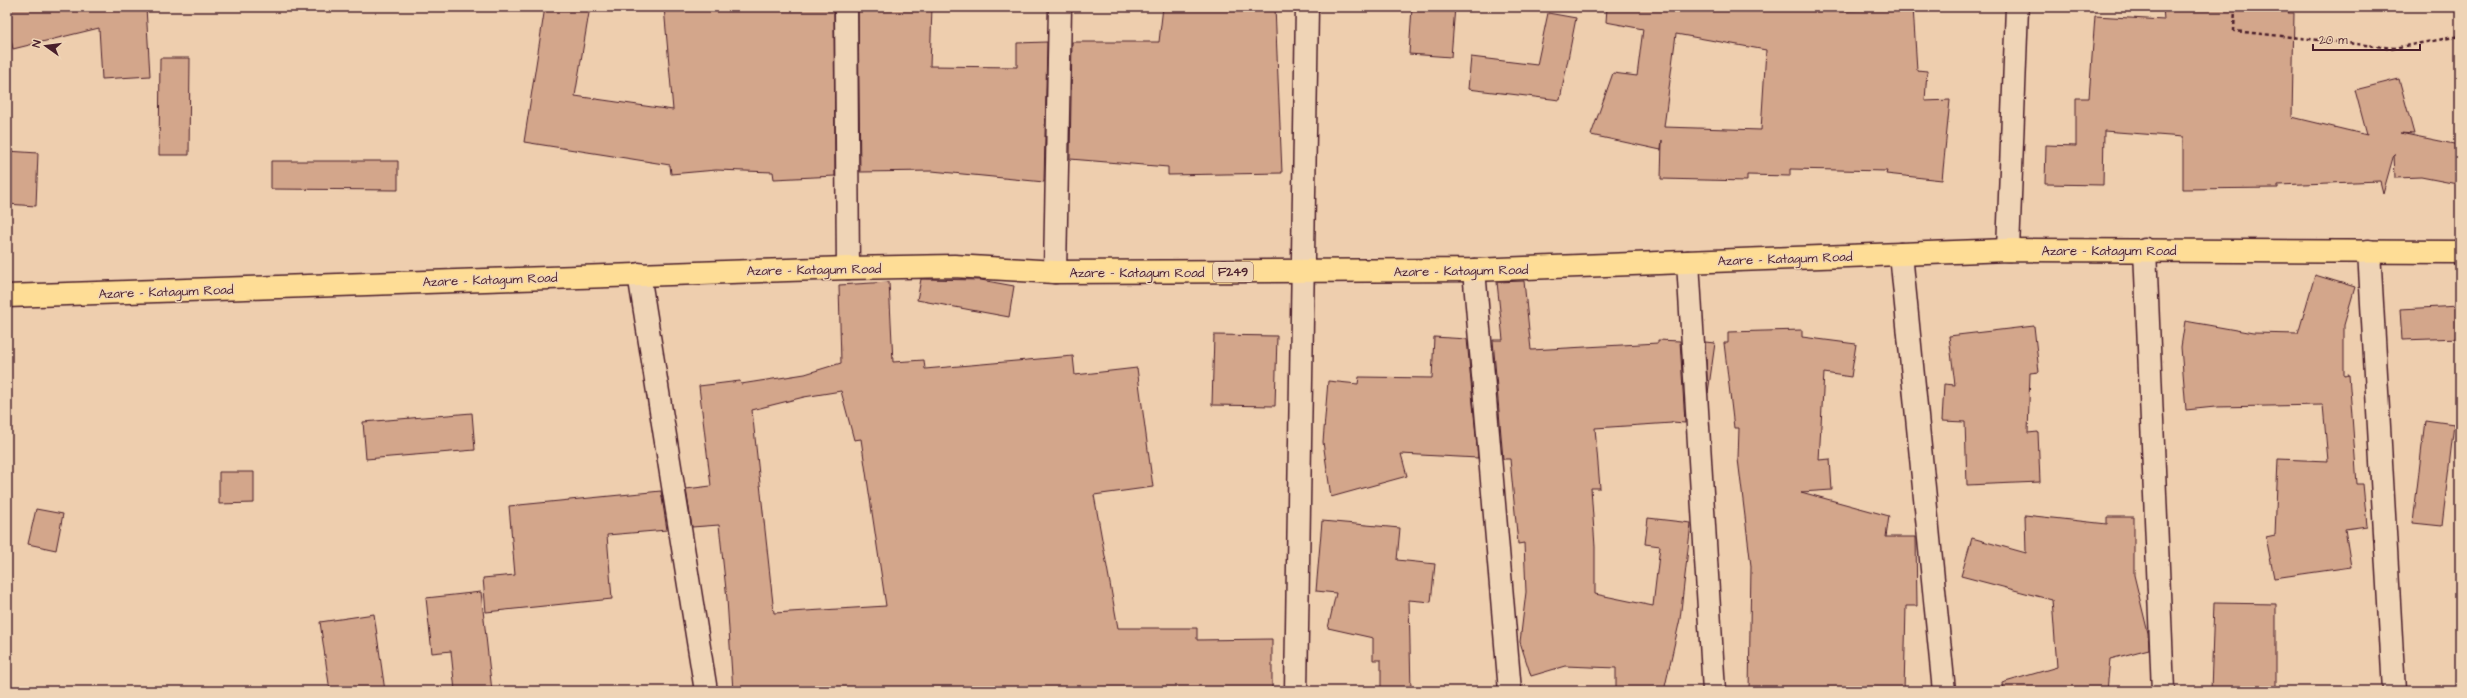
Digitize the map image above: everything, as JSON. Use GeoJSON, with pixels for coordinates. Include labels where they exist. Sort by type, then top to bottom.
{"type":"FeatureCollection","features":[{"type":"Feature","properties":{"kind":"main road","name":"Azare - Katagum Road"},"geometry":{"type":"LineString","coordinates":[[7,296],[639,274],[954,266],[1055,272],[1303,272],[1474,270],[2008,250],[2145,249],[2460,252]]}},
{"type":"Feature","properties":{"kind":"street"},"geometry":{"type":"LineString","coordinates":[[846,7],[848,268]]}},
{"type":"Feature","properties":{"kind":"street"},"geometry":{"type":"LineString","coordinates":[[1055,272],[1060,7]]}},
{"type":"Feature","properties":{"kind":"street"},"geometry":{"type":"LineString","coordinates":[[1296,691],[1307,7]]}},
{"type":"Feature","properties":{"kind":"street"},"geometry":{"type":"LineString","coordinates":[[2008,250],[2017,7]]}},
{"type":"Feature","properties":{"kind":"street"},"geometry":{"type":"LineString","coordinates":[[2145,249],[2163,691]]}},
{"type":"Feature","properties":{"kind":"street"},"geometry":{"type":"LineString","coordinates":[[2369,251],[2394,691]]}},
{"type":"Feature","properties":{"kind":"street"},"geometry":{"type":"LineString","coordinates":[[1901,254],[1944,691]]}},
{"type":"Feature","properties":{"kind":"street"},"geometry":{"type":"LineString","coordinates":[[1688,262],[1714,691]]}},
{"type":"Feature","properties":{"kind":"street"},"geometry":{"type":"LineString","coordinates":[[1474,270],[1510,691]]}},
{"type":"Feature","properties":{"kind":"street"},"geometry":{"type":"LineString","coordinates":[[639,274],[706,691]]}},
{"type":"Feature","properties":{"kind":"path"},"geometry":{"type":"LineString","coordinates":[[2234,7],[2234,31],[2394,48],[2460,36]]}},
{"type":"Feature","properties":{"kind":"building"},"geometry":{"type":"Polygon","coordinates":[[[7,7],[146,7],[150,76],[102,79],[99,28],[13,49],[7,22],[7,7]]]}},
{"type":"Feature","properties":{"kind":"building"},"geometry":{"type":"Polygon","coordinates":[[[545,7],[590,7],[575,96],[673,110],[664,7],[834,7],[835,176],[774,179],[773,172],[716,170],[671,174],[670,165],[524,142],[545,7]]]}},
{"type":"Feature","properties":{"kind":"building"},"geometry":{"type":"Polygon","coordinates":[[[858,7],[932,7],[930,66],[1017,67],[1017,43],[1047,42],[1044,182],[932,171],[860,172],[858,7]]]}},
{"type":"Feature","properties":{"kind":"building"},"geometry":{"type":"Polygon","coordinates":[[[1163,7],[1275,7],[1282,173],[1168,175],[1168,167],[1070,159],[1072,42],[1159,42],[1163,7]]]}},
{"type":"Feature","properties":{"kind":"building"},"geometry":{"type":"Polygon","coordinates":[[[1412,7],[1455,7],[1451,57],[1409,54],[1412,7]]]}},
{"type":"Feature","properties":{"kind":"building"},"geometry":{"type":"Polygon","coordinates":[[[1607,7],[1841,7],[1841,11],[1913,7],[1917,70],[1927,71],[1925,101],[1950,100],[1942,180],[1886,174],[1887,171],[1790,169],[1790,176],[1747,175],[1747,181],[1661,179],[1662,140],[1661,150],[1591,135],[1613,73],[1637,76],[1643,29],[1606,22],[1607,7]],[[1676,34],[1664,127],[1761,130],[1766,50],[1676,34]]]}},
{"type":"Feature","properties":{"kind":"building"},"geometry":{"type":"Polygon","coordinates":[[[2163,7],[2289,7],[2288,13],[2294,13],[2292,117],[2367,135],[2355,90],[2399,79],[2414,134],[2400,133],[2460,145],[2460,166],[2457,184],[2421,177],[2395,178],[2394,154],[2383,193],[2380,181],[2278,185],[2278,188],[2183,189],[2183,137],[2104,131],[2103,185],[2045,184],[2046,145],[2076,146],[2076,98],[2089,98],[2095,16],[2164,20],[2163,7]]]}},
{"type":"Feature","properties":{"kind":"building"},"geometry":{"type":"Polygon","coordinates":[[[1548,13],[1576,18],[1560,100],[1468,89],[1471,57],[1537,65],[1548,13]]]}},
{"type":"Feature","properties":{"kind":"building"},"geometry":{"type":"Polygon","coordinates":[[[160,58],[190,58],[189,155],[159,155],[160,58]]]}},
{"type":"Feature","properties":{"kind":"building"},"geometry":{"type":"Polygon","coordinates":[[[7,151],[38,153],[36,206],[7,204],[7,151]]]}},
{"type":"Feature","properties":{"kind":"building"},"geometry":{"type":"Polygon","coordinates":[[[271,161],[398,161],[398,190],[271,189],[271,161]]]}},
{"type":"Feature","properties":{"kind":"building"},"geometry":{"type":"Polygon","coordinates":[[[2315,275],[2355,287],[2344,325],[2344,376],[2349,375],[2357,484],[2363,484],[2367,526],[2345,529],[2351,567],[2274,578],[2266,537],[2275,535],[2278,459],[2328,461],[2323,405],[2215,407],[2186,410],[2181,347],[2185,321],[2253,333],[2298,334],[2315,275]]]}},
{"type":"Feature","properties":{"kind":"building"},"geometry":{"type":"Polygon","coordinates":[[[921,279],[981,280],[1014,286],[1009,317],[917,300],[921,279]]]}},
{"type":"Feature","properties":{"kind":"building"},"geometry":{"type":"Polygon","coordinates":[[[1524,281],[1531,350],[1658,343],[1658,340],[1680,341],[1685,423],[1672,422],[1595,428],[1600,488],[1591,488],[1595,547],[1595,594],[1653,606],[1660,546],[1645,544],[1648,518],[1691,523],[1680,619],[1664,691],[1616,691],[1616,668],[1565,666],[1531,676],[1520,642],[1526,592],[1524,543],[1518,544],[1510,459],[1503,459],[1493,340],[1503,340],[1497,282],[1524,281]]]}},
{"type":"Feature","properties":{"kind":"building"},"geometry":{"type":"Polygon","coordinates":[[[889,282],[893,362],[924,360],[925,369],[1073,356],[1075,375],[1137,368],[1153,487],[1094,495],[1118,628],[1197,628],[1197,640],[1272,639],[1272,691],[733,691],[727,599],[719,525],[692,527],[686,489],[711,486],[699,386],[740,381],[741,384],[805,374],[841,363],[839,285],[889,282]],[[841,391],[804,397],[752,410],[774,613],[886,606],[861,439],[854,440],[841,391]]]}},
{"type":"Feature","properties":{"kind":"building"},"geometry":{"type":"Polygon","coordinates":[[[2460,306],[2460,338],[2402,340],[2400,309],[2460,306]]]}},
{"type":"Feature","properties":{"kind":"building"},"geometry":{"type":"Polygon","coordinates":[[[2034,326],[2039,372],[2030,373],[2028,433],[2038,432],[2040,482],[1967,485],[1965,422],[1942,421],[1944,384],[1955,385],[1949,336],[2034,326]]]}},
{"type":"Feature","properties":{"kind":"building"},"geometry":{"type":"Polygon","coordinates":[[[1802,330],[1802,337],[1856,344],[1851,377],[1824,373],[1819,460],[1830,459],[1832,490],[1801,492],[1889,516],[1886,537],[1916,537],[1917,606],[1906,606],[1904,691],[1749,691],[1751,566],[1738,459],[1739,428],[1734,428],[1724,343],[1728,343],[1728,332],[1802,330]]]}},
{"type":"Feature","properties":{"kind":"building"},"geometry":{"type":"Polygon","coordinates":[[[1214,335],[1277,336],[1275,406],[1212,405],[1214,335]]]}},
{"type":"Feature","properties":{"kind":"building"},"geometry":{"type":"Polygon","coordinates":[[[1434,337],[1467,339],[1478,458],[1401,454],[1407,476],[1331,497],[1323,442],[1328,381],[1358,384],[1359,377],[1432,378],[1434,337]]]}},
{"type":"Feature","properties":{"kind":"building"},"geometry":{"type":"Polygon","coordinates":[[[1705,342],[1715,343],[1708,393],[1705,342]]]}},
{"type":"Feature","properties":{"kind":"building"},"geometry":{"type":"Polygon","coordinates":[[[472,413],[475,450],[366,459],[363,422],[472,413]]]}},
{"type":"Feature","properties":{"kind":"building"},"geometry":{"type":"Polygon","coordinates":[[[2425,420],[2454,424],[2442,526],[2413,523],[2425,420]]]}},
{"type":"Feature","properties":{"kind":"building"},"geometry":{"type":"Polygon","coordinates":[[[219,472],[254,472],[254,503],[219,504],[219,472]]]}},
{"type":"Feature","properties":{"kind":"building"},"geometry":{"type":"Polygon","coordinates":[[[661,491],[667,530],[607,535],[612,599],[486,612],[483,578],[515,575],[509,506],[661,491]]]}},
{"type":"Feature","properties":{"kind":"building"},"geometry":{"type":"Polygon","coordinates":[[[36,509],[63,514],[56,550],[28,544],[36,509]]]}},
{"type":"Feature","properties":{"kind":"building"},"geometry":{"type":"Polygon","coordinates":[[[2025,515],[2107,524],[2107,517],[2134,517],[2134,575],[2148,633],[2149,649],[2110,659],[2107,691],[2003,691],[2002,683],[2057,667],[2052,600],[1961,576],[1972,538],[2026,553],[2025,515]]]}},
{"type":"Feature","properties":{"kind":"building"},"geometry":{"type":"Polygon","coordinates":[[[1322,521],[1400,528],[1397,560],[1435,564],[1431,602],[1409,600],[1411,691],[1381,691],[1381,660],[1373,660],[1373,638],[1328,628],[1336,593],[1316,591],[1322,521]]]}},
{"type":"Feature","properties":{"kind":"building"},"geometry":{"type":"Polygon","coordinates":[[[481,592],[492,691],[455,691],[451,651],[432,653],[426,598],[481,592]]]}},
{"type":"Feature","properties":{"kind":"building"},"geometry":{"type":"Polygon","coordinates":[[[2214,603],[2276,604],[2276,691],[2211,691],[2214,603]]]}},
{"type":"Feature","properties":{"kind":"building"},"geometry":{"type":"Polygon","coordinates":[[[374,614],[385,691],[330,691],[320,622],[374,614]]]}}]}
